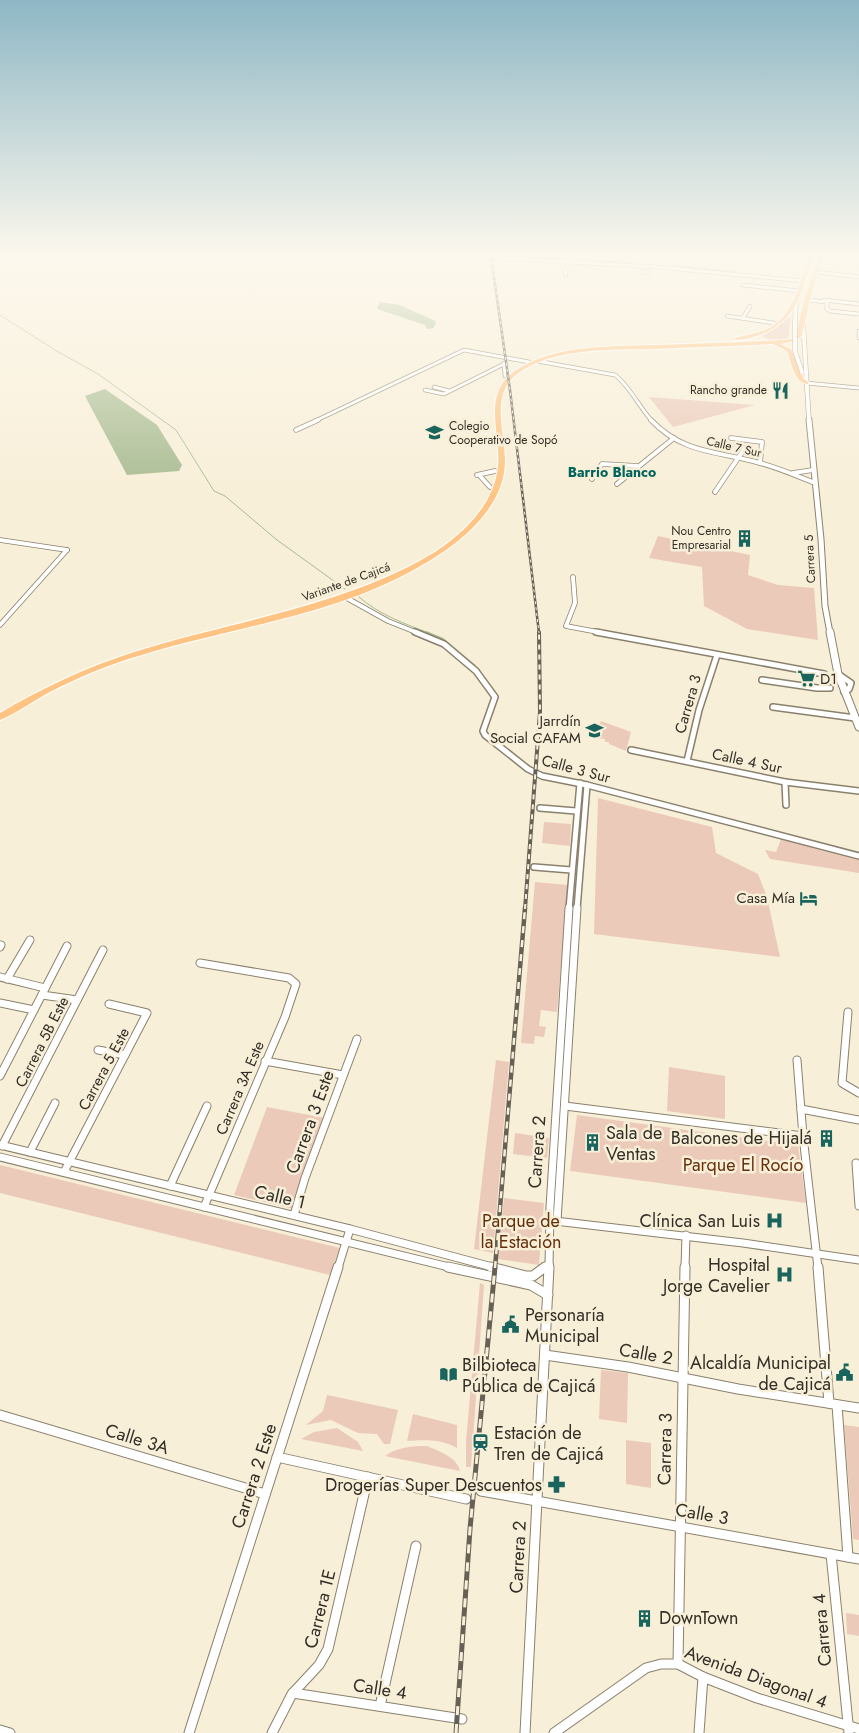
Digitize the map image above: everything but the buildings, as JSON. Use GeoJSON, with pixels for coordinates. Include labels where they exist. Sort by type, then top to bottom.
{"type":"FeatureCollection","features":[{"type":"Feature","properties":{"kind":"highway","name":"Variante de Cajicá"},"geometry":{"type":"LineString","coordinates":[[0,716],[62,682],[139,653],[306,609],[346,595],[407,566],[444,542],[467,521],[482,501],[495,471],[492,402],[494,391],[505,376],[528,362],[548,355],[575,350],[716,342],[745,337]]}},
{"type":"Feature","properties":{"kind":"highway"},"geometry":{"type":"LineString","coordinates":[[759,337],[760,339],[776,342]]}},
{"type":"Feature","properties":{"kind":"highway","name":"Variante de Cajicá"},"geometry":{"type":"LineString","coordinates":[[365,587],[392,578],[431,557],[463,533],[479,516],[494,492],[501,470],[496,405],[499,392],[512,375],[537,362],[565,354],[600,349],[776,342],[789,341],[797,337]]}},
{"type":"Feature","properties":{"kind":"highway"},"geometry":{"type":"LineString","coordinates":[[740,344],[773,344],[786,347],[801,380],[806,384]]}},
{"type":"Feature","properties":{"kind":"highway","name":"Variante de Cajicá"},"geometry":{"type":"LineString","coordinates":[[0,710],[57,679],[113,655],[167,638],[346,595]]}},
{"type":"Feature","properties":{"kind":"main road","name":"Carrera 5"},"geometry":{"type":"LineString","coordinates":[[794,337],[806,384]]}},
{"type":"Feature","properties":{"kind":"main road","name":"Carrera 5"},"geometry":{"type":"LineString","coordinates":[[804,337],[825,606],[838,674],[859,728]]}},
{"type":"Feature","properties":{"kind":"street"},"geometry":{"type":"LineString","coordinates":[[296,430],[464,350],[528,362]]}},
{"type":"Feature","properties":{"kind":"street"},"geometry":{"type":"LineString","coordinates":[[502,357],[505,376]]}},
{"type":"Feature","properties":{"kind":"street","name":"Calle 7 Sur"},"geometry":{"type":"LineString","coordinates":[[537,362],[606,372],[618,376],[650,419],[674,438],[689,446],[760,463],[792,473],[814,483]]}},
{"type":"Feature","properties":{"kind":"street"},"geometry":{"type":"LineString","coordinates":[[426,390],[443,394],[504,364]]}},
{"type":"Feature","properties":{"kind":"street"},"geometry":{"type":"LineString","coordinates":[[806,384],[859,388]]}},
{"type":"Feature","properties":{"kind":"street"},"geometry":{"type":"LineString","coordinates":[[434,387],[449,391]]}},
{"type":"Feature","properties":{"kind":"street"},"geometry":{"type":"LineString","coordinates":[[616,484],[674,438]]}},
{"type":"Feature","properties":{"kind":"street"},"geometry":{"type":"LineString","coordinates":[[731,438],[762,442],[760,463]]}},
{"type":"Feature","properties":{"kind":"street"},"geometry":{"type":"LineString","coordinates":[[715,492],[745,448]]}},
{"type":"Feature","properties":{"kind":"street"},"geometry":{"type":"LineString","coordinates":[[592,479],[602,464],[637,466]]}},
{"type":"Feature","properties":{"kind":"street"},"geometry":{"type":"LineString","coordinates":[[792,473],[813,470]]}},
{"type":"Feature","properties":{"kind":"street"},"geometry":{"type":"LineString","coordinates":[[490,486],[478,476],[495,471]]}},
{"type":"Feature","properties":{"kind":"street"},"geometry":{"type":"LineString","coordinates":[[0,540],[67,550],[0,625]]}},
{"type":"Feature","properties":{"kind":"street"},"geometry":{"type":"LineString","coordinates":[[573,577],[575,603],[566,626],[569,628],[824,674]]}},
{"type":"Feature","properties":{"kind":"street","name":"Calle 3 Sur"},"geometry":{"type":"LineString","coordinates":[[346,595],[388,621],[444,644],[476,671],[495,697],[484,728],[486,735],[536,773],[859,856]]}},
{"type":"Feature","properties":{"kind":"street","name":"Carrera 3"},"geometry":{"type":"LineString","coordinates":[[687,761],[699,710],[717,655]]}},
{"type":"Feature","properties":{"kind":"street"},"geometry":{"type":"LineString","coordinates":[[762,680],[817,688],[830,688]]}},
{"type":"Feature","properties":{"kind":"street"},"geometry":{"type":"LineString","coordinates":[[773,707],[855,718]]}},
{"type":"Feature","properties":{"kind":"street","name":"Calle 4 Sur"},"geometry":{"type":"LineString","coordinates":[[631,750],[785,782],[859,791]]}},
{"type":"Feature","properties":{"kind":"street"},"geometry":{"type":"LineString","coordinates":[[785,782],[786,805]]}},
{"type":"Feature","properties":{"kind":"street","name":"Carrera 2"},"geometry":{"type":"LineString","coordinates":[[525,1733],[571,870],[580,783]]}},
{"type":"Feature","properties":{"kind":"street"},"geometry":{"type":"LineString","coordinates":[[587,785],[575,938],[565,1106],[553,1221],[686,1236],[859,1260]]}},
{"type":"Feature","properties":{"kind":"street"},"geometry":{"type":"LineString","coordinates":[[540,808],[576,811]]}},
{"type":"Feature","properties":{"kind":"street"},"geometry":{"type":"LineString","coordinates":[[534,867],[571,870]]}},
{"type":"Feature","properties":{"kind":"street"},"geometry":{"type":"LineString","coordinates":[[30,940],[3,978],[45,988]]}},
{"type":"Feature","properties":{"kind":"street"},"geometry":{"type":"LineString","coordinates":[[0,1076],[67,946]]}},
{"type":"Feature","properties":{"kind":"street","name":"Carrera 5B Este"},"geometry":{"type":"LineString","coordinates":[[1,1146],[103,950]]}},
{"type":"Feature","properties":{"kind":"street","name":"Carrera 3A Este"},"geometry":{"type":"LineString","coordinates":[[200,963],[293,980],[296,984],[286,1017],[265,1061],[204,1207]]}},
{"type":"Feature","properties":{"kind":"street"},"geometry":{"type":"LineString","coordinates":[[42,995],[77,1000]]}},
{"type":"Feature","properties":{"kind":"street"},"geometry":{"type":"LineString","coordinates":[[0,1003],[34,1010]]}},
{"type":"Feature","properties":{"kind":"street","name":"Carrera 5 Este"},"geometry":{"type":"LineString","coordinates":[[64,1172],[147,1013],[109,1004]]}},
{"type":"Feature","properties":{"kind":"street"},"geometry":{"type":"LineString","coordinates":[[848,1012],[842,1083],[859,1093]]}},
{"type":"Feature","properties":{"kind":"street","name":"Carrera 3 Este"},"geometry":{"type":"LineString","coordinates":[[294,1215],[305,1178],[357,1039]]}},
{"type":"Feature","properties":{"kind":"street"},"geometry":{"type":"LineString","coordinates":[[98,1050],[125,1055]]}},
{"type":"Feature","properties":{"kind":"street"},"geometry":{"type":"LineString","coordinates":[[797,1060],[803,1136],[848,1558]]}},
{"type":"Feature","properties":{"kind":"street"},"geometry":{"type":"LineString","coordinates":[[265,1061],[343,1075]]}},
{"type":"Feature","properties":{"kind":"street"},"geometry":{"type":"LineString","coordinates":[[30,1152],[55,1104]]}},
{"type":"Feature","properties":{"kind":"street"},"geometry":{"type":"LineString","coordinates":[[170,1186],[207,1106]]}},
{"type":"Feature","properties":{"kind":"street"},"geometry":{"type":"LineString","coordinates":[[565,1106],[803,1136]]}},
{"type":"Feature","properties":{"kind":"street"},"geometry":{"type":"LineString","coordinates":[[801,1109],[859,1120]]}},
{"type":"Feature","properties":{"kind":"street","name":"Calle 1"},"geometry":{"type":"LineString","coordinates":[[1,1146],[294,1215],[526,1276],[533,1276],[549,1264]]}},
{"type":"Feature","properties":{"kind":"street","name":"Calle 1"},"geometry":{"type":"LineString","coordinates":[[0,1157],[494,1278],[531,1285],[548,1295]]}},
{"type":"Feature","properties":{"kind":"street"},"geometry":{"type":"LineString","coordinates":[[856,1163],[859,1206]]}},
{"type":"Feature","properties":{"kind":"street","name":"Carrera 2 Este"},"geometry":{"type":"LineString","coordinates":[[189,1733],[350,1229]]}},
{"type":"Feature","properties":{"kind":"street","name":"Carrera 3"},"geometry":{"type":"LineString","coordinates":[[678,1664],[686,1236]]}},
{"type":"Feature","properties":{"kind":"street","name":"Calle 2"},"geometry":{"type":"LineString","coordinates":[[545,1355],[859,1408]]}},
{"type":"Feature","properties":{"kind":"street","name":"Calle 3A"},"geometry":{"type":"LineString","coordinates":[[0,1415],[265,1494]]}},
{"type":"Feature","properties":{"kind":"street"},"geometry":{"type":"LineString","coordinates":[[277,1457],[466,1499]]}},
{"type":"Feature","properties":{"kind":"street","name":"Carrera 1E"},"geometry":{"type":"LineString","coordinates":[[272,1733],[292,1693],[322,1663],[328,1649],[368,1477]]}},
{"type":"Feature","properties":{"kind":"street","name":"Calle 3"},"geometry":{"type":"LineString","coordinates":[[481,1491],[859,1560]]}},
{"type":"Feature","properties":{"kind":"street"},"geometry":{"type":"LineString","coordinates":[[380,1706],[416,1546]]}},
{"type":"Feature","properties":{"kind":"street","name":"Carrera 4"},"geometry":{"type":"LineString","coordinates":[[831,1554],[848,1730]]}},
{"type":"Feature","properties":{"kind":"street","name":"Avenida Diagonal 4"},"geometry":{"type":"LineString","coordinates":[[554,1733],[646,1668],[661,1664],[678,1664],[703,1677],[757,1698],[848,1730]]}},
{"type":"Feature","properties":{"kind":"street"},"geometry":{"type":"LineString","coordinates":[[699,1733],[703,1677]]}},
{"type":"Feature","properties":{"kind":"street","name":"Calle 4"},"geometry":{"type":"LineString","coordinates":[[292,1693],[462,1719]]}},
{"type":"Feature","properties":{"kind":"street"},"geometry":{"type":"LineString","coordinates":[[848,1730],[859,1729]]}},
{"type":"Feature","properties":{"kind":"street"},"geometry":{"type":"LineString","coordinates":[[0,1730],[10,1733]]}},
{"type":"Feature","properties":{"kind":"green space"},"geometry":{"type":"Polygon","coordinates":[[[764,337],[788,337],[788,340],[772,341],[764,337]]]}},
{"type":"Feature","properties":{"kind":"green space"},"geometry":{"type":"Polygon","coordinates":[[[649,397],[755,405],[673,427],[649,397]]]}},
{"type":"Feature","properties":{"kind":"green space"},"geometry":{"type":"Polygon","coordinates":[[[658,536],[750,555],[748,575],[778,585],[814,588],[818,640],[747,629],[704,606],[702,567],[649,558],[658,536]]]}},
{"type":"Feature","properties":{"kind":"green space"},"geometry":{"type":"Polygon","coordinates":[[[601,721],[631,732],[626,751],[609,744],[609,742],[605,742],[605,739],[587,737],[589,734],[602,735],[603,730],[597,729],[601,721]]]}},
{"type":"Feature","properties":{"kind":"green space"},"geometry":{"type":"Polygon","coordinates":[[[598,798],[712,827],[716,853],[758,874],[767,897],[780,957],[594,934],[598,798]]]}},
{"type":"Feature","properties":{"kind":"green space"},"geometry":{"type":"Polygon","coordinates":[[[544,822],[571,824],[570,846],[542,843],[544,822]]]}},
{"type":"Feature","properties":{"kind":"green space"},"geometry":{"type":"Polygon","coordinates":[[[781,839],[859,859],[859,873],[770,859],[765,850],[776,852],[781,839]]]}},
{"type":"Feature","properties":{"kind":"green space"},"geometry":{"type":"Polygon","coordinates":[[[535,882],[568,885],[557,1012],[541,1010],[539,1026],[546,1027],[544,1037],[535,1036],[534,1044],[521,1043],[535,882]]]}},
{"type":"Feature","properties":{"kind":"green space"},"geometry":{"type":"Polygon","coordinates":[[[496,1060],[509,1062],[493,1253],[474,1249],[496,1060]]]}},
{"type":"Feature","properties":{"kind":"green space"},"geometry":{"type":"Polygon","coordinates":[[[669,1067],[725,1076],[725,1119],[667,1111],[669,1067]]]}},
{"type":"Feature","properties":{"kind":"green space"},"geometry":{"type":"Polygon","coordinates":[[[267,1107],[325,1118],[293,1209],[234,1195],[267,1107]]]}},
{"type":"Feature","properties":{"kind":"green space","name":"Parque El Rocío"},"geometry":{"type":"Polygon","coordinates":[[[577,1115],[798,1145],[806,1203],[570,1171],[577,1115]]]}},
{"type":"Feature","properties":{"kind":"green space"},"geometry":{"type":"Polygon","coordinates":[[[515,1133],[549,1138],[547,1158],[513,1154],[515,1133]]]}},
{"type":"Feature","properties":{"kind":"green space"},"geometry":{"type":"Polygon","coordinates":[[[0,1165],[340,1248],[330,1275],[0,1193],[0,1165]]]}},
{"type":"Feature","properties":{"kind":"green space","name":"Parque de la Estación"},"geometry":{"type":"Polygon","coordinates":[[[504,1198],[544,1203],[539,1265],[497,1259],[504,1198]]]}},
{"type":"Feature","properties":{"kind":"green space"},"geometry":{"type":"Polygon","coordinates":[[[480,1283],[484,1285],[471,1467],[466,1467],[466,1441],[480,1283]]]}},
{"type":"Feature","properties":{"kind":"green space"},"geometry":{"type":"Polygon","coordinates":[[[601,1370],[628,1373],[627,1423],[599,1419],[601,1370]]]}},
{"type":"Feature","properties":{"kind":"green space"},"geometry":{"type":"Polygon","coordinates":[[[327,1395],[398,1410],[390,1444],[384,1444],[377,1434],[358,1433],[331,1420],[306,1425],[323,1411],[327,1395]]]}},
{"type":"Feature","properties":{"kind":"green space"},"geometry":{"type":"Polygon","coordinates":[[[413,1414],[457,1425],[457,1448],[427,1440],[407,1441],[413,1414]]]}},
{"type":"Feature","properties":{"kind":"green space"},"geometry":{"type":"Polygon","coordinates":[[[844,1425],[859,1427],[859,1540],[853,1539],[844,1425]]]}},
{"type":"Feature","properties":{"kind":"green space"},"geometry":{"type":"Polygon","coordinates":[[[337,1428],[358,1442],[363,1451],[301,1439],[314,1432],[337,1428]]]}},
{"type":"Feature","properties":{"kind":"green space"},"geometry":{"type":"Polygon","coordinates":[[[626,1440],[651,1443],[651,1488],[626,1484],[626,1440]]]}},
{"type":"Feature","properties":{"kind":"green space"},"geometry":{"type":"Polygon","coordinates":[[[427,1446],[451,1458],[460,1471],[385,1456],[405,1448],[427,1446]]]}},
{"type":"Feature","properties":{"kind":"green space"},"geometry":{"type":"Polygon","coordinates":[[[846,1613],[859,1615],[859,1636],[847,1634],[846,1613]]]}},
{"type":"Feature","properties":{"kind":"shaded area"},"geometry":{"type":"Polygon","coordinates":[[[105,389],[157,425],[182,465],[179,471],[127,475],[85,396],[105,389]]]}},
{"type":"Feature","properties":{"kind":"waterway"},"geometry":{"type":"LineString","coordinates":[[34,337],[98,374],[176,430],[214,491],[225,496],[277,540],[345,589]]}},
{"type":"Feature","properties":{"kind":"waterway"},"geometry":{"type":"LineString","coordinates":[[359,597],[383,613],[429,633]]}},
{"type":"Feature","properties":{"kind":"waterway"},"geometry":{"type":"LineString","coordinates":[[426,632],[443,639],[475,666]]}},
{"type":"Feature","properties":{"kind":"railway"},"geometry":{"type":"LineString","coordinates":[[502,337],[539,633]]}},
{"type":"Feature","properties":{"kind":"railway"},"geometry":{"type":"LineString","coordinates":[[525,909],[540,712],[539,632]]}},
{"type":"Feature","properties":{"kind":"railway"},"geometry":{"type":"LineString","coordinates":[[495,1268],[525,908]]}},
{"type":"Feature","properties":{"kind":"railway"},"geometry":{"type":"LineString","coordinates":[[456,1733],[470,1529],[495,1267]]}},
{"type":"Feature","properties":{"kind":"place","name":"Rancho grande"},"geometry":{"type":"Point","coordinates":[781,390]}},
{"type":"Feature","properties":{"kind":"place","name":"Colegio Cooperativo de Sopó"},"geometry":{"type":"Point","coordinates":[435,433]}},
{"type":"Feature","properties":{"kind":"place","name":"Nou Centro Empresarial"},"geometry":{"type":"Point","coordinates":[745,538]}},
{"type":"Feature","properties":{"kind":"place","name":"D1"},"geometry":{"type":"Point","coordinates":[806,679]}},
{"type":"Feature","properties":{"kind":"place","name":"Jarrdín Social CAFAM"},"geometry":{"type":"Point","coordinates":[595,730]}},
{"type":"Feature","properties":{"kind":"place","name":"Casa Mía"},"geometry":{"type":"Point","coordinates":[809,898]}},
{"type":"Feature","properties":{"kind":"place","name":"Balcones de Hijalá"},"geometry":{"type":"Point","coordinates":[826,1138]}},
{"type":"Feature","properties":{"kind":"place","name":"Sala de Ventas"},"geometry":{"type":"Point","coordinates":[592,1143]}},
{"type":"Feature","properties":{"kind":"place","name":"Clínica San Luis"},"geometry":{"type":"Point","coordinates":[774,1221]}},
{"type":"Feature","properties":{"kind":"place","name":"Hospital Jorge Cavelier"},"geometry":{"type":"Point","coordinates":[784,1275]}},
{"type":"Feature","properties":{"kind":"place","name":"Personaría Municipal"},"geometry":{"type":"Point","coordinates":[511,1325]}},
{"type":"Feature","properties":{"kind":"place","name":"Alcaldía Municipal de Cajicá"},"geometry":{"type":"Point","coordinates":[845,1373]}},
{"type":"Feature","properties":{"kind":"place","name":"Bilbioteca Pública de Cajicá"},"geometry":{"type":"Point","coordinates":[448,1375]}},
{"type":"Feature","properties":{"kind":"place","name":"Estación de Tren de Cajicá"},"geometry":{"type":"Point","coordinates":[480,1443]}},
{"type":"Feature","properties":{"kind":"place","name":"Drogerías Super Descuentos"},"geometry":{"type":"Point","coordinates":[556,1485]}},
{"type":"Feature","properties":{"kind":"place","name":"DownTown"},"geometry":{"type":"Point","coordinates":[645,1618]}},
{"type":"Feature","properties":{"kind":"district","name":"Barrio Blanco"},"geometry":{"type":"Point","coordinates":[612,472]}}]}
